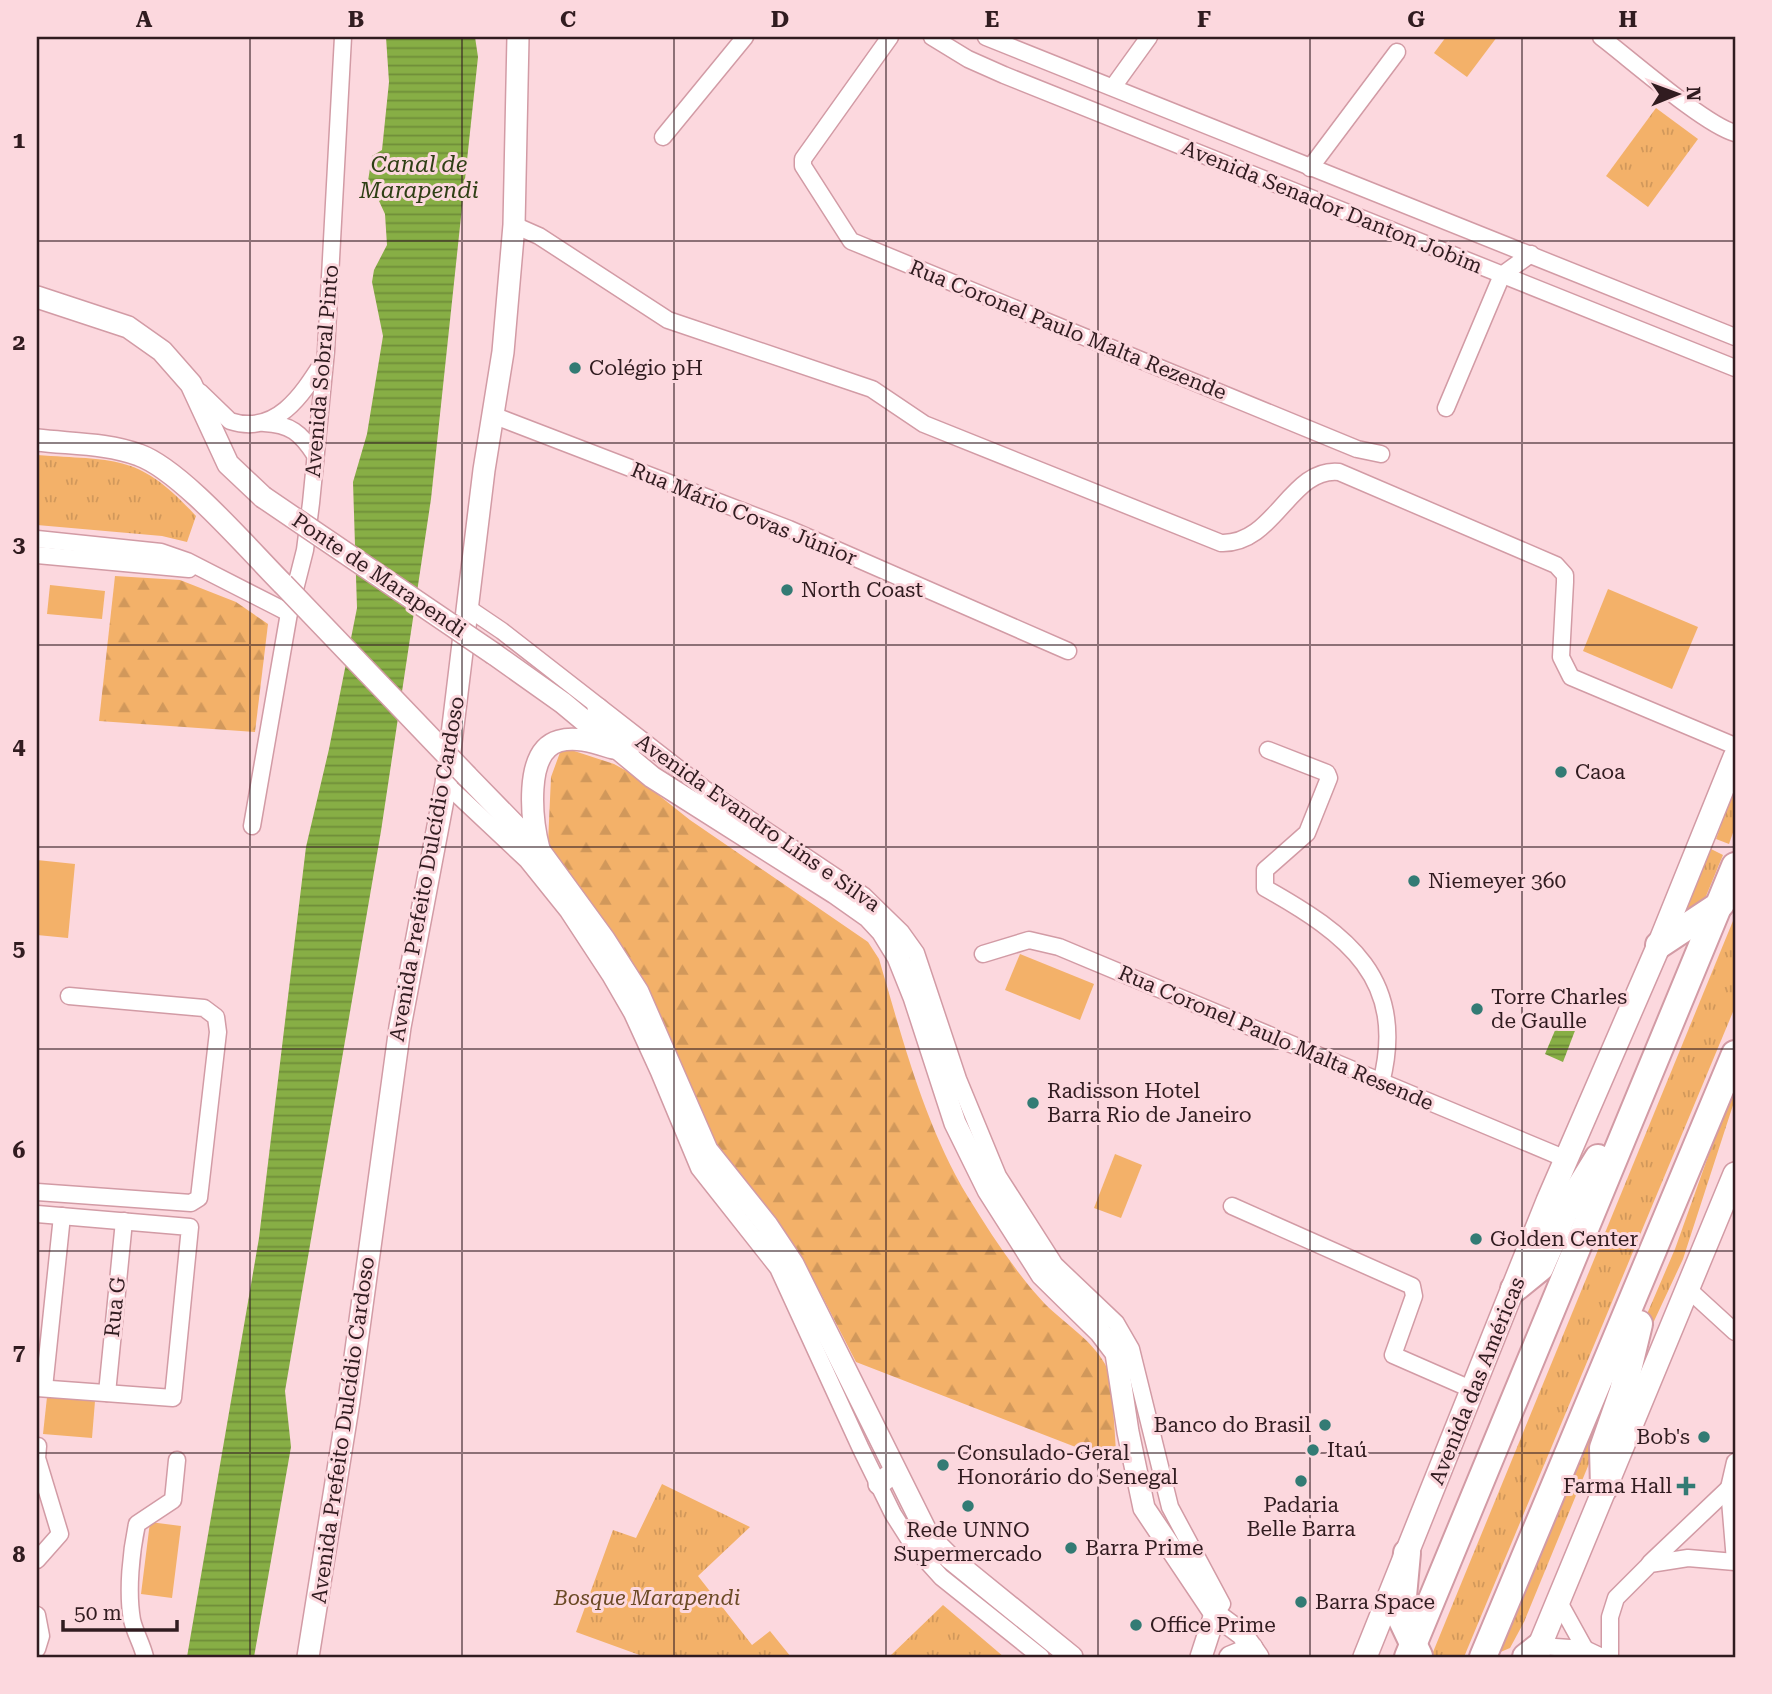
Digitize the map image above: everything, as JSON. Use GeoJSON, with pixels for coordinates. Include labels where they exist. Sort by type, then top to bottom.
{"type":"FeatureCollection","features":[{"type":"Feature","properties":{"kind":"highway","name":"Avenida das Américas"},"geometry":{"type":"LineString","coordinates":[[1413,1654],[1621,1136],[1727,901],[1735,866]]}},
{"type":"Feature","properties":{"kind":"highway"},"geometry":{"type":"LineString","coordinates":[[1659,945],[1727,901]]}},
{"type":"Feature","properties":{"kind":"highway"},"geometry":{"type":"LineString","coordinates":[[1483,1657],[1735,1054]]}},
{"type":"Feature","properties":{"kind":"highway"},"geometry":{"type":"LineString","coordinates":[[1514,1289],[1540,1268],[1564,1213],[1602,1150],[1621,1136]]}},
{"type":"Feature","properties":{"kind":"highway"},"geometry":{"type":"LineString","coordinates":[[1604,1488],[1603,1448],[1623,1391],[1637,1330],[1670,1247],[1673,1207]]}},
{"type":"Feature","properties":{"kind":"highway"},"geometry":{"type":"LineString","coordinates":[[1407,1553],[1401,1618],[1413,1654]]}},
{"type":"Feature","properties":{"kind":"main road","name":"Avenida das Américas"},"geometry":{"type":"LineString","coordinates":[[1365,1657],[1566,1159],[1659,945],[1735,757]]}},
{"type":"Feature","properties":{"kind":"main road"},"geometry":{"type":"LineString","coordinates":[[1534,1654],[1559,1602],[1735,1174]]}},
{"type":"Feature","properties":{"kind":"street","name":"Avenida Sobral Pinto"},"geometry":{"type":"LineString","coordinates":[[251,826],[289,613],[305,550],[324,360],[343,37]]}},
{"type":"Feature","properties":{"kind":"street","name":"Avenida Prefeito Dulcídio Cardoso"},"geometry":{"type":"LineString","coordinates":[[308,1657],[350,1392],[400,1027],[446,783],[484,470],[495,416],[514,225],[518,37]]}},
{"type":"Feature","properties":{"kind":"street"},"geometry":{"type":"LineString","coordinates":[[663,136],[745,37]]}},
{"type":"Feature","properties":{"kind":"street","name":"Rua Coronel Paulo Malta Rezende"},"geometry":{"type":"LineString","coordinates":[[890,37],[804,153],[803,166],[842,230],[856,244],[1357,449],[1381,454]]}},
{"type":"Feature","properties":{"kind":"street","name":"Avenida Senador Danton Jobim"},"geometry":{"type":"LineString","coordinates":[[932,37],[1004,75],[1735,368]]}},
{"type":"Feature","properties":{"kind":"street","name":"Avenida Senador Danton Jobim"},"geometry":{"type":"LineString","coordinates":[[986,37],[1735,337]]}},
{"type":"Feature","properties":{"kind":"street"},"geometry":{"type":"LineString","coordinates":[[1113,87],[1149,37]]}},
{"type":"Feature","properties":{"kind":"street"},"geometry":{"type":"LineString","coordinates":[[1601,37],[1730,131],[1735,146]]}},
{"type":"Feature","properties":{"kind":"street"},"geometry":{"type":"LineString","coordinates":[[1004,75],[1015,48]]}},
{"type":"Feature","properties":{"kind":"street"},"geometry":{"type":"LineString","coordinates":[[1310,168],[1397,51]]}},
{"type":"Feature","properties":{"kind":"street"},"geometry":{"type":"LineString","coordinates":[[1185,148],[1198,122]]}},
{"type":"Feature","properties":{"kind":"street"},"geometry":{"type":"LineString","coordinates":[[514,225],[539,236],[668,320],[872,389],[924,424],[1221,543],[1234,544],[1252,537],[1311,478],[1328,471],[1339,472],[1556,565],[1565,575],[1561,657],[1571,677],[1735,746]]}},
{"type":"Feature","properties":{"kind":"street"},"geometry":{"type":"LineString","coordinates":[[1446,408],[1502,275],[1531,254]]}},
{"type":"Feature","properties":{"kind":"street"},"geometry":{"type":"LineString","coordinates":[[37,297],[128,327],[162,351],[191,384],[230,421],[282,425],[296,431],[315,454]]}},
{"type":"Feature","properties":{"kind":"street"},"geometry":{"type":"LineString","coordinates":[[1636,328],[1647,304]]}},
{"type":"Feature","properties":{"kind":"street"},"geometry":{"type":"LineString","coordinates":[[262,423],[288,410],[324,360]]}},
{"type":"Feature","properties":{"kind":"street","name":"Ponte de Marapendi"},"geometry":{"type":"LineString","coordinates":[[191,384],[228,464],[263,497],[563,703]]}},
{"type":"Feature","properties":{"kind":"street","name":"Rua Mário Covas Júnior"},"geometry":{"type":"LineString","coordinates":[[495,416],[789,529],[1068,651]]}},
{"type":"Feature","properties":{"kind":"street"},"geometry":{"type":"LineString","coordinates":[[37,440],[125,450],[155,462],[195,495],[284,584],[539,850],[638,992],[707,1150],[767,1225],[793,1265],[853,1407],[887,1478],[914,1547],[940,1577],[1041,1657]]}},
{"type":"Feature","properties":{"kind":"street"},"geometry":{"type":"LineString","coordinates":[[37,539],[161,552],[187,561],[289,613]]}},
{"type":"Feature","properties":{"kind":"street"},"geometry":{"type":"LineString","coordinates":[[37,548],[88,552],[99,545]]}},
{"type":"Feature","properties":{"kind":"street"},"geometry":{"type":"LineString","coordinates":[[37,555],[199,569]]}},
{"type":"Feature","properties":{"kind":"street","name":"Avenida Evandro Lins e Silva"},"geometry":{"type":"LineString","coordinates":[[468,608],[502,631],[598,709],[706,790],[882,911],[916,953],[958,1079],[998,1176],[1055,1265],[1116,1323],[1131,1349],[1170,1507],[1222,1604],[1215,1614]]}},
{"type":"Feature","properties":{"kind":"street","name":"Avenida Evandro Lins e Silva"},"geometry":{"type":"LineString","coordinates":[[563,703],[652,777],[869,917],[898,957],[955,1124],[988,1190],[1018,1242],[1042,1275],[1100,1332],[1116,1353],[1128,1432],[1144,1508],[1215,1614],[1242,1634],[1255,1653]]}},
{"type":"Feature","properties":{"kind":"street"},"geometry":{"type":"LineString","coordinates":[[598,709],[652,777]]}},
{"type":"Feature","properties":{"kind":"street"},"geometry":{"type":"LineString","coordinates":[[616,748],[574,739],[553,743],[544,750],[537,764],[532,811],[539,850],[568,911],[632,1013],[688,1145],[712,1187],[778,1268],[853,1407]]}},
{"type":"Feature","properties":{"kind":"street"},"geometry":{"type":"LineString","coordinates":[[1268,751],[1326,773],[1329,778],[1307,833],[1265,870],[1265,888],[1333,929],[1357,952],[1374,975],[1388,1021],[1388,1054],[1381,1083]]}},
{"type":"Feature","properties":{"kind":"street"},"geometry":{"type":"LineString","coordinates":[[446,783],[527,860],[568,911]]}},
{"type":"Feature","properties":{"kind":"street"},"geometry":{"type":"LineString","coordinates":[[740,835],[812,862]]}},
{"type":"Feature","properties":{"kind":"street","name":"Rua Coronel Paulo Malta Resende"},"geometry":{"type":"LineString","coordinates":[[983,954],[1017,941],[1038,940],[1566,1159]]}},
{"type":"Feature","properties":{"kind":"street"},"geometry":{"type":"LineString","coordinates":[[37,1192],[194,1203],[199,1198],[218,1032],[216,1017],[204,1007],[69,996]]}},
{"type":"Feature","properties":{"kind":"street"},"geometry":{"type":"LineString","coordinates":[[688,1145],[727,1178]]}},
{"type":"Feature","properties":{"kind":"street"},"geometry":{"type":"LineString","coordinates":[[1232,1206],[1412,1286],[1415,1296],[1393,1356],[1473,1390]]}},
{"type":"Feature","properties":{"kind":"street"},"geometry":{"type":"LineString","coordinates":[[37,1214],[62,1216],[124,1221],[190,1227],[173,1398],[41,1388],[62,1216]]}},
{"type":"Feature","properties":{"kind":"street","name":"Rua G"},"geometry":{"type":"LineString","coordinates":[[107,1393],[124,1221]]}},
{"type":"Feature","properties":{"kind":"street"},"geometry":{"type":"LineString","coordinates":[[1688,1289],[1735,1332]]}},
{"type":"Feature","properties":{"kind":"street"},"geometry":{"type":"LineString","coordinates":[[37,1560],[60,1534],[37,1458],[38,1446]]}},
{"type":"Feature","properties":{"kind":"street"},"geometry":{"type":"LineString","coordinates":[[145,1657],[132,1621],[134,1537],[138,1524],[173,1500],[177,1460]]}},
{"type":"Feature","properties":{"kind":"street"},"geometry":{"type":"LineString","coordinates":[[1650,1563],[1688,1558],[1735,1562],[1729,1488],[1735,1462]]}},
{"type":"Feature","properties":{"kind":"street"},"geometry":{"type":"LineString","coordinates":[[887,1478],[936,1544],[1072,1657]]}},
{"type":"Feature","properties":{"kind":"street"},"geometry":{"type":"LineString","coordinates":[[1610,1657],[1611,1617],[1616,1598],[1729,1488]]}},
{"type":"Feature","properties":{"kind":"street"},"geometry":{"type":"LineString","coordinates":[[1559,1602],[1585,1649]]}},
{"type":"Feature","properties":{"kind":"street"},"geometry":{"type":"LineString","coordinates":[[1201,1657],[1215,1614]]}},
{"type":"Feature","properties":{"kind":"street"},"geometry":{"type":"LineString","coordinates":[[37,1615],[41,1636],[37,1649]]}},
{"type":"Feature","properties":{"kind":"street"},"geometry":{"type":"LineString","coordinates":[[1534,1654],[1585,1649],[1602,1657]]}},
{"type":"Feature","properties":{"kind":"street"},"geometry":{"type":"LineString","coordinates":[[1230,1657],[1255,1653]]}},
{"type":"Feature","properties":{"kind":"green space"},"geometry":{"type":"Polygon","coordinates":[[[1446,37],[1497,37],[1467,77],[1434,53],[1446,37]]]}},
{"type":"Feature","properties":{"kind":"green space"},"geometry":{"type":"Polygon","coordinates":[[[1656,108],[1698,139],[1648,207],[1606,176],[1656,108]]]}},
{"type":"Feature","properties":{"kind":"green space"},"geometry":{"type":"Polygon","coordinates":[[[37,455],[107,460],[141,471],[158,481],[196,516],[187,542],[162,536],[37,525],[37,455]]]}},
{"type":"Feature","properties":{"kind":"green space"},"geometry":{"type":"Polygon","coordinates":[[[115,576],[180,580],[236,602],[268,624],[255,732],[99,721],[115,576]]]}},
{"type":"Feature","properties":{"kind":"green space"},"geometry":{"type":"Polygon","coordinates":[[[50,585],[105,591],[102,619],[47,614],[50,585]]]}},
{"type":"Feature","properties":{"kind":"green space"},"geometry":{"type":"Polygon","coordinates":[[[1608,589],[1698,627],[1672,689],[1583,651],[1608,589]]]}},
{"type":"Feature","properties":{"kind":"green space"},"geometry":{"type":"Polygon","coordinates":[[[562,747],[614,764],[632,774],[690,820],[868,942],[879,959],[927,1111],[968,1197],[1024,1279],[1045,1304],[1093,1347],[1105,1364],[1112,1396],[1117,1463],[856,1362],[803,1259],[776,1218],[717,1145],[648,987],[548,843],[551,777],[562,747]]]}},
{"type":"Feature","properties":{"kind":"green space"},"geometry":{"type":"Polygon","coordinates":[[[1735,786],[1735,827],[1729,844],[1716,839],[1735,786]]]}},
{"type":"Feature","properties":{"kind":"green space"},"geometry":{"type":"Polygon","coordinates":[[[1711,849],[1723,855],[1704,901],[1684,915],[1711,849]]]}},
{"type":"Feature","properties":{"kind":"green space"},"geometry":{"type":"Polygon","coordinates":[[[37,860],[75,864],[68,938],[37,935],[37,860]]]}},
{"type":"Feature","properties":{"kind":"green space"},"geometry":{"type":"Polygon","coordinates":[[[1735,916],[1735,1007],[1464,1657],[1431,1657],[1735,916]]]}},
{"type":"Feature","properties":{"kind":"green space"},"geometry":{"type":"Polygon","coordinates":[[[1020,954],[1094,984],[1080,1020],[1005,990],[1020,954]]]}},
{"type":"Feature","properties":{"kind":"green space"},"geometry":{"type":"Polygon","coordinates":[[[1735,1081],[1735,1099],[1683,1259],[1634,1364],[1641,1328],[1675,1249],[1735,1081]]]}},
{"type":"Feature","properties":{"kind":"green space"},"geometry":{"type":"Polygon","coordinates":[[[1115,1154],[1142,1165],[1121,1218],[1094,1208],[1115,1154]]]}},
{"type":"Feature","properties":{"kind":"green space"},"geometry":{"type":"Polygon","coordinates":[[[1626,1344],[1609,1415],[1524,1622],[1510,1648],[1498,1653],[1626,1344]]]}},
{"type":"Feature","properties":{"kind":"green space"},"geometry":{"type":"Polygon","coordinates":[[[47,1397],[95,1401],[92,1438],[43,1434],[47,1397]]]}},
{"type":"Feature","properties":{"kind":"green space","name":"Bosque Marapendi"},"geometry":{"type":"Polygon","coordinates":[[[662,1484],[750,1527],[698,1576],[752,1645],[770,1631],[791,1657],[645,1657],[576,1632],[613,1530],[636,1538],[662,1484]]]}},
{"type":"Feature","properties":{"kind":"green space"},"geometry":{"type":"Polygon","coordinates":[[[150,1522],[181,1526],[172,1598],[141,1594],[150,1522]]]}},
{"type":"Feature","properties":{"kind":"green space"},"geometry":{"type":"Polygon","coordinates":[[[943,1605],[1004,1657],[889,1657],[943,1605]]]}},
{"type":"Feature","properties":{"kind":"water","name":"Canal de Marapendi"},"geometry":{"type":"Polygon","coordinates":[[[386,37],[475,37],[478,57],[431,499],[381,831],[285,1391],[291,1447],[254,1657],[187,1657],[259,1238],[306,847],[357,608],[353,482],[367,434],[383,336],[372,282],[374,270],[387,245],[385,214],[379,201],[370,198],[368,181],[372,156],[382,150],[389,82],[386,37]]]}},
{"type":"Feature","properties":{"kind":"water"},"geometry":{"type":"Polygon","coordinates":[[[1559,1021],[1576,1028],[1563,1062],[1545,1054],[1559,1021]]]}},
{"type":"Feature","properties":{"kind":"place","name":"Colégio pH"},"geometry":{"type":"Point","coordinates":[575,368]}},
{"type":"Feature","properties":{"kind":"place","name":"North Coast"},"geometry":{"type":"Point","coordinates":[787,590]}},
{"type":"Feature","properties":{"kind":"place","name":"Caoa"},"geometry":{"type":"Point","coordinates":[1561,772]}},
{"type":"Feature","properties":{"kind":"place","name":"Niemeyer 360"},"geometry":{"type":"Point","coordinates":[1414,881]}},
{"type":"Feature","properties":{"kind":"place","name":"Torre Charles de Gaulle"},"geometry":{"type":"Point","coordinates":[1477,1009]}},
{"type":"Feature","properties":{"kind":"place","name":"Radisson Hotel Barra Rio de Janeiro"},"geometry":{"type":"Point","coordinates":[1033,1103]}},
{"type":"Feature","properties":{"kind":"place","name":"Golden Center"},"geometry":{"type":"Point","coordinates":[1476,1239]}},
{"type":"Feature","properties":{"kind":"place","name":"Banco do Brasil"},"geometry":{"type":"Point","coordinates":[1325,1425]}},
{"type":"Feature","properties":{"kind":"place","name":"Bob's"},"geometry":{"type":"Point","coordinates":[1704,1437]}},
{"type":"Feature","properties":{"kind":"place","name":"Itaú"},"geometry":{"type":"Point","coordinates":[1313,1450]}},
{"type":"Feature","properties":{"kind":"place","name":"Consulado-Geral Honorário do Senegal"},"geometry":{"type":"Point","coordinates":[943,1465]}},
{"type":"Feature","properties":{"kind":"place","name":"Padaria Belle Barra"},"geometry":{"type":"Point","coordinates":[1301,1481]}},
{"type":"Feature","properties":{"kind":"place","name":"Farma Hall"},"geometry":{"type":"Point","coordinates":[1686,1486]}},
{"type":"Feature","properties":{"kind":"place","name":"Rede UNNO Supermercado"},"geometry":{"type":"Point","coordinates":[968,1506]}},
{"type":"Feature","properties":{"kind":"place","name":"Barra Prime"},"geometry":{"type":"Point","coordinates":[1071,1548]}},
{"type":"Feature","properties":{"kind":"place","name":"Barra Space"},"geometry":{"type":"Point","coordinates":[1301,1602]}},
{"type":"Feature","properties":{"kind":"place","name":"Office Prime"},"geometry":{"type":"Point","coordinates":[1136,1625]}}]}
